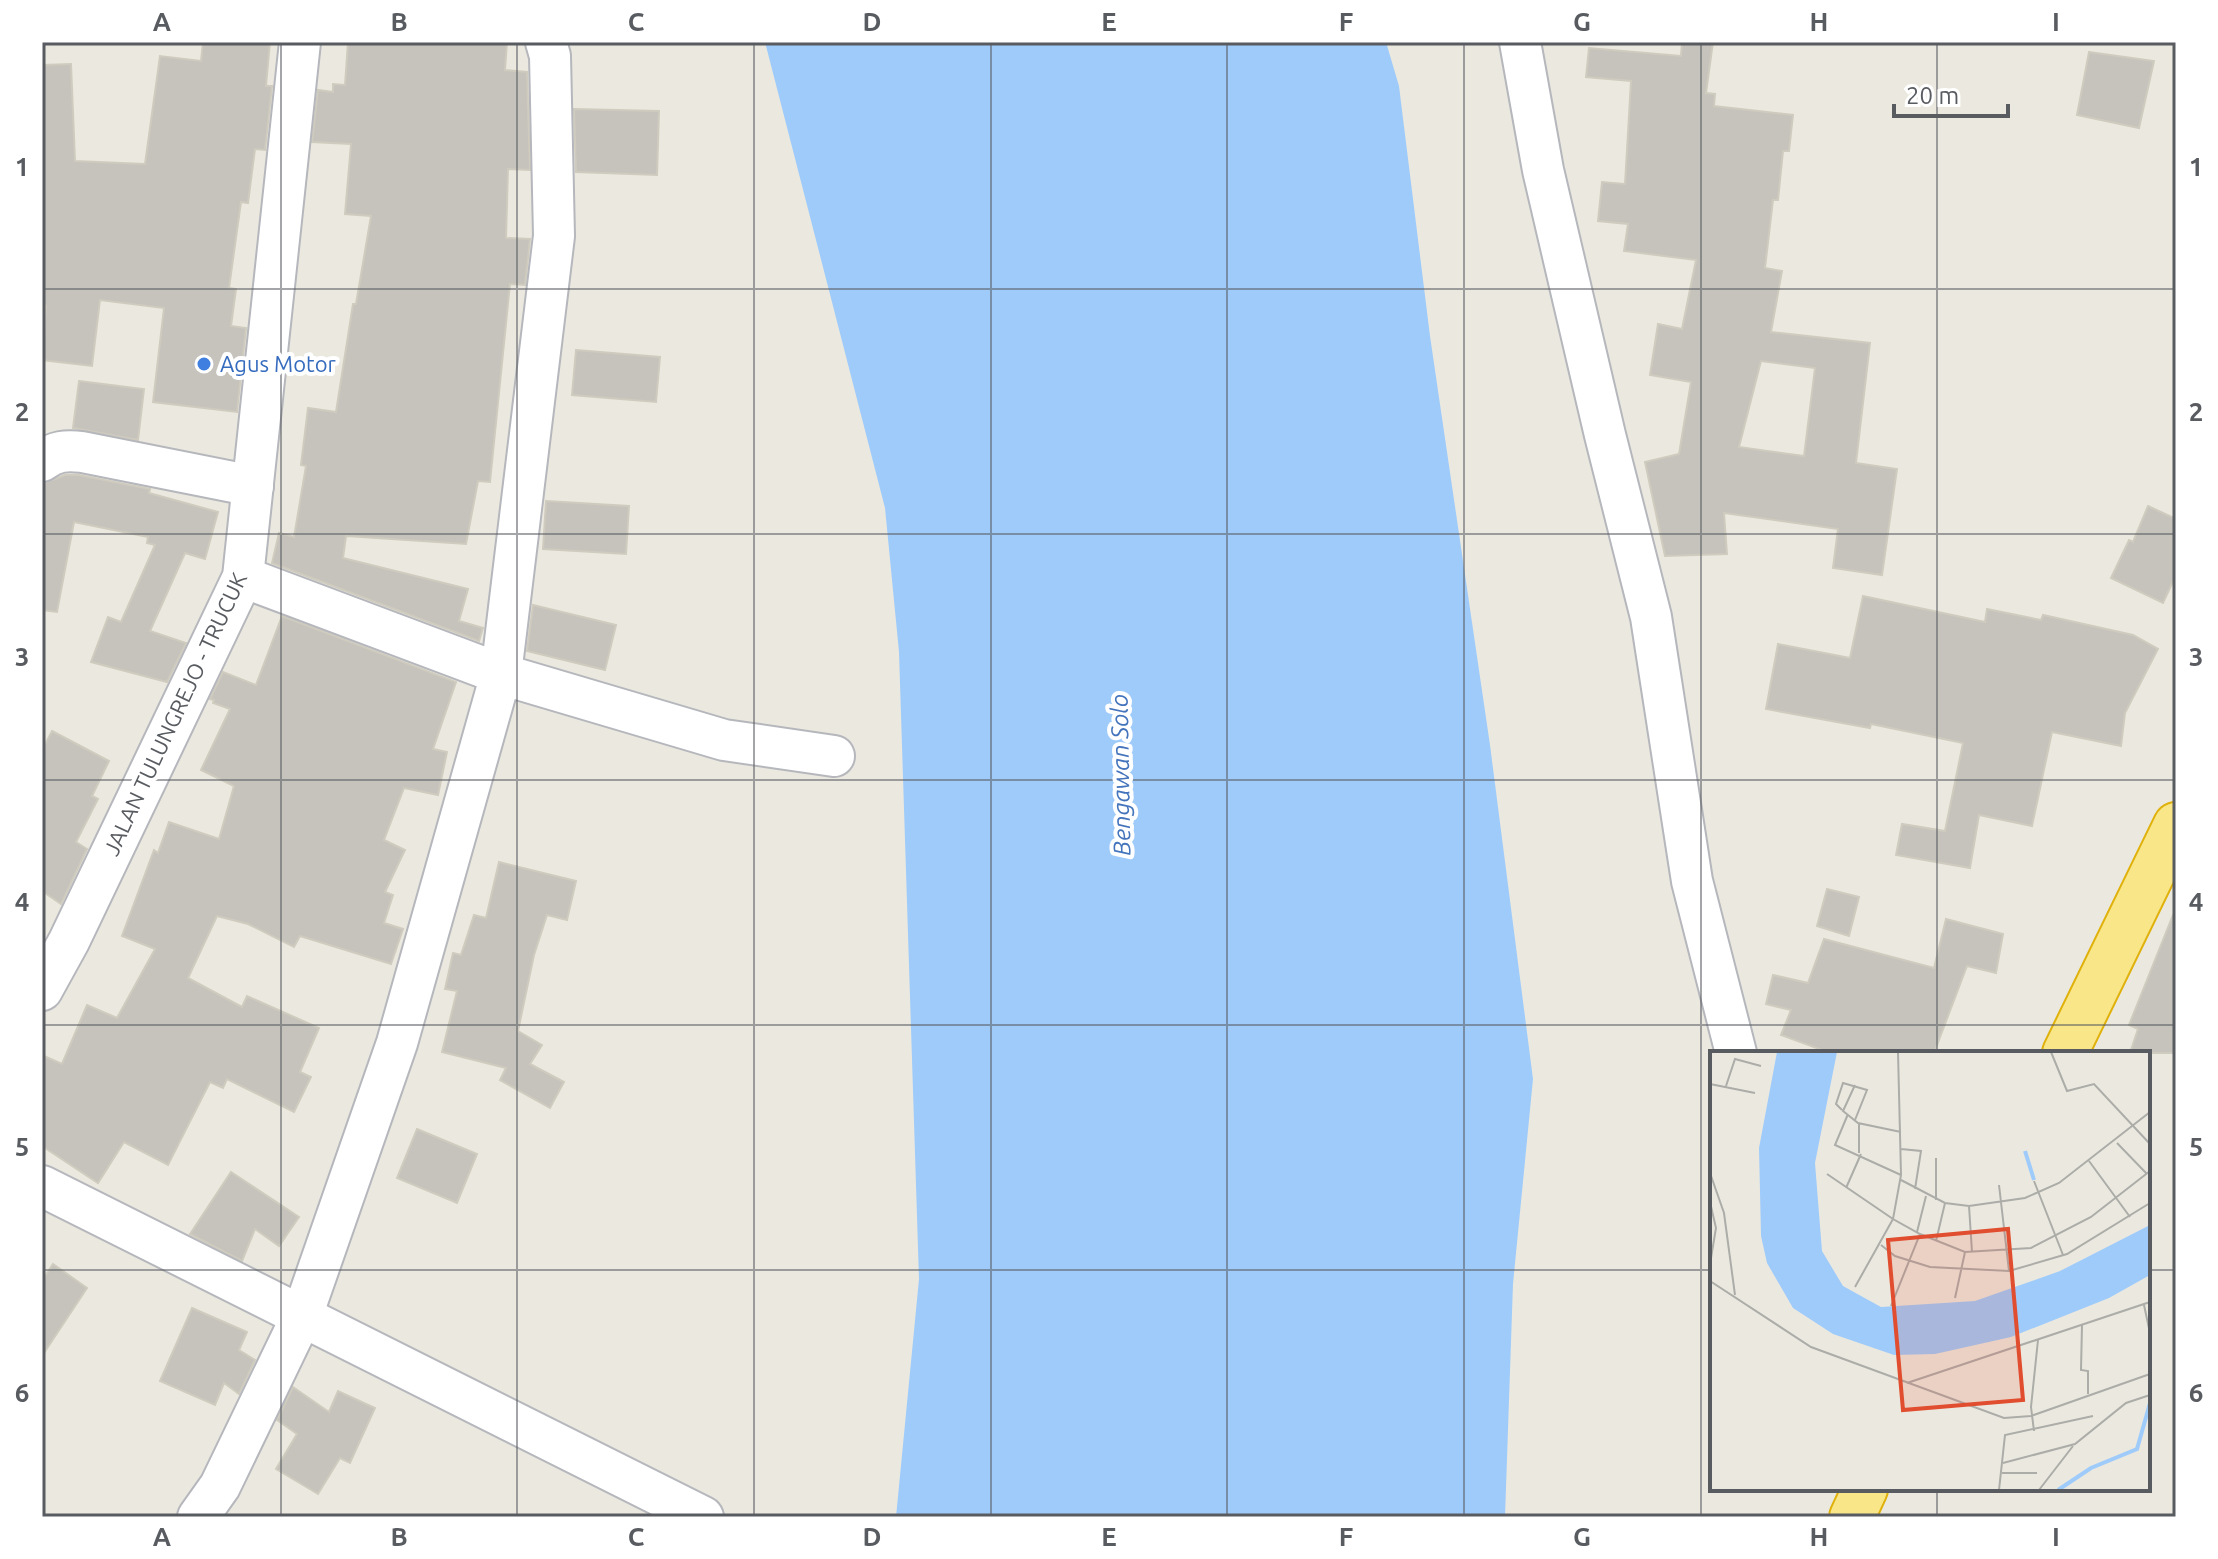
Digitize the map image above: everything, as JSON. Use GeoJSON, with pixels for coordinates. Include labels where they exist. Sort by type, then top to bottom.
{"type":"FeatureCollection","features":[{"type":"Feature","properties":{"kind":"highway"},"geometry":{"type":"LineString","coordinates":[[2066,1051],[2176,825]]}},
{"type":"Feature","properties":{"kind":"highway"},"geometry":{"type":"LineString","coordinates":[[1852,1517],[1864,1491]]}},
{"type":"Feature","properties":{"kind":"street","name":"JALAN TULUNGREJO - TRUCUK"},"geometry":{"type":"LineString","coordinates":[[42,990],[56,934],[243,577],[300,42]]}},
{"type":"Feature","properties":{"kind":"street"},"geometry":{"type":"LineString","coordinates":[[198,1517],[220,1486],[302,1316],[397,1043],[501,674],[554,236],[550,56],[546,42]]}},
{"type":"Feature","properties":{"kind":"street"},"geometry":{"type":"LineString","coordinates":[[1520,42],[1543,170],[1651,617],[1692,881],[1735,1051]]}},
{"type":"Feature","properties":{"kind":"street"},"geometry":{"type":"LineString","coordinates":[[42,461],[51,454],[65,450],[82,452],[253,486]]}},
{"type":"Feature","properties":{"kind":"street"},"geometry":{"type":"LineString","coordinates":[[243,577],[501,674],[724,740],[834,756]]}},
{"type":"Feature","properties":{"kind":"street"},"geometry":{"type":"LineString","coordinates":[[42,1186],[703,1517]]}},
{"type":"Feature","properties":{"kind":"water","name":"Bengawan Solo"},"geometry":{"type":"Polygon","coordinates":[[[765,42],[1386,42],[1399,86],[1430,336],[1490,745],[1533,1079],[1513,1284],[1505,1517],[896,1517],[919,1279],[899,652],[885,508],[765,42]]]}},
{"type":"Feature","properties":{"kind":"building"},"geometry":{"type":"Polygon","coordinates":[[[203,42],[270,42],[266,86],[272,86],[265,150],[255,149],[248,203],[241,202],[229,288],[236,289],[231,326],[246,328],[237,412],[153,402],[164,308],[100,300],[92,366],[42,360],[46,306],[42,305],[42,65],[71,64],[75,161],[145,164],[160,56],[201,61],[203,42]]]}},
{"type":"Feature","properties":{"kind":"building"},"geometry":{"type":"Polygon","coordinates":[[[348,42],[507,42],[505,70],[527,72],[530,170],[508,169],[506,238],[530,239],[525,285],[510,284],[490,482],[478,481],[466,544],[346,536],[343,558],[468,589],[459,621],[483,628],[479,641],[272,563],[279,533],[294,537],[306,466],[301,465],[308,408],[336,412],[371,216],[345,214],[351,144],[312,142],[318,90],[333,92],[333,84],[345,85],[348,42]]]}},
{"type":"Feature","properties":{"kind":"building"},"geometry":{"type":"Polygon","coordinates":[[[1682,42],[1713,42],[1706,93],[1715,94],[1714,106],[1793,115],[1789,151],[1783,151],[1778,200],[1773,200],[1765,268],[1782,271],[1771,332],[1870,343],[1856,463],[1897,469],[1882,575],[1833,568],[1838,529],[1724,513],[1727,554],[1665,556],[1645,462],[1679,454],[1691,382],[1650,375],[1658,324],[1682,329],[1696,260],[1624,251],[1628,224],[1598,221],[1602,182],[1625,184],[1631,81],[1586,77],[1589,48],[1681,56],[1682,42]],[[1761,361],[1739,447],[1804,456],[1815,368],[1761,361]]]}},
{"type":"Feature","properties":{"kind":"building"},"geometry":{"type":"Polygon","coordinates":[[[2089,52],[2154,61],[2139,128],[2077,115],[2089,52]]]}},
{"type":"Feature","properties":{"kind":"building"},"geometry":{"type":"Polygon","coordinates":[[[574,109],[659,111],[657,175],[576,172],[574,109]]]}},
{"type":"Feature","properties":{"kind":"building"},"geometry":{"type":"Polygon","coordinates":[[[576,350],[660,357],[656,402],[572,395],[576,350]]]}},
{"type":"Feature","properties":{"kind":"building"},"geometry":{"type":"Polygon","coordinates":[[[79,381],[144,389],[138,440],[73,428],[79,381]]]}},
{"type":"Feature","properties":{"kind":"building"},"geometry":{"type":"Polygon","coordinates":[[[65,475],[150,489],[149,493],[218,512],[205,559],[185,553],[150,631],[186,643],[167,682],[91,662],[108,617],[121,622],[155,545],[147,543],[148,537],[74,522],[57,612],[42,610],[42,484],[65,475]]]}},
{"type":"Feature","properties":{"kind":"building"},"geometry":{"type":"Polygon","coordinates":[[[546,501],[629,506],[626,554],[543,549],[546,501]]]}},
{"type":"Feature","properties":{"kind":"building"},"geometry":{"type":"Polygon","coordinates":[[[2148,506],[2176,519],[2176,575],[2163,603],[2111,578],[2129,540],[2133,542],[2148,506]]]}},
{"type":"Feature","properties":{"kind":"building"},"geometry":{"type":"Polygon","coordinates":[[[1863,596],[1985,622],[1987,609],[2041,620],[2043,615],[2133,635],[2158,649],[2125,713],[2121,746],[2052,732],[2032,826],[1979,815],[1970,868],[1896,855],[1902,824],[1945,831],[1963,743],[1871,724],[1870,728],[1766,709],[1778,644],[1850,658],[1863,596]]]}},
{"type":"Feature","properties":{"kind":"building"},"geometry":{"type":"Polygon","coordinates":[[[533,605],[616,625],[605,670],[527,651],[533,605]]]}},
{"type":"Feature","properties":{"kind":"building"},"geometry":{"type":"Polygon","coordinates":[[[282,616],[456,682],[433,749],[447,752],[438,795],[404,788],[384,840],[405,850],[385,892],[393,895],[384,923],[403,929],[391,964],[300,936],[294,947],[248,924],[217,916],[188,978],[242,1007],[247,996],[319,1028],[300,1072],[311,1077],[294,1112],[227,1079],[223,1088],[210,1082],[168,1165],[124,1142],[98,1183],[42,1146],[42,1055],[62,1064],[87,1005],[117,1018],[155,949],[122,936],[154,850],[158,853],[169,822],[219,839],[234,786],[201,770],[230,709],[210,699],[223,672],[256,685],[282,616]]]}},
{"type":"Feature","properties":{"kind":"building"},"geometry":{"type":"Polygon","coordinates":[[[52,731],[109,761],[92,796],[98,799],[76,842],[87,849],[61,904],[42,891],[42,750],[52,731]]]}},
{"type":"Feature","properties":{"kind":"building"},"geometry":{"type":"Polygon","coordinates":[[[499,862],[576,881],[567,920],[547,915],[534,955],[518,1031],[542,1045],[530,1064],[564,1082],[550,1108],[500,1080],[506,1068],[442,1052],[457,991],[445,989],[453,953],[461,955],[474,915],[486,918],[499,862]]]}},
{"type":"Feature","properties":{"kind":"building"},"geometry":{"type":"Polygon","coordinates":[[[1827,889],[1859,897],[1849,936],[1817,926],[1827,889]]]}},
{"type":"Feature","properties":{"kind":"building"},"geometry":{"type":"Polygon","coordinates":[[[2173,915],[2176,916],[2176,1053],[2131,1051],[2138,1029],[2129,1025],[2173,915]]]}},
{"type":"Feature","properties":{"kind":"building"},"geometry":{"type":"Polygon","coordinates":[[[1946,919],[2003,934],[1996,973],[1967,966],[1935,1051],[1825,1051],[1781,1035],[1791,1010],[1766,1004],[1773,975],[1808,983],[1824,939],[1934,968],[1946,919]]]}},
{"type":"Feature","properties":{"kind":"building"},"geometry":{"type":"Polygon","coordinates":[[[417,1129],[477,1154],[457,1203],[397,1178],[417,1129]]]}},
{"type":"Feature","properties":{"kind":"building"},"geometry":{"type":"Polygon","coordinates":[[[231,1172],[299,1217],[279,1246],[255,1229],[242,1261],[190,1234],[231,1172]]]}},
{"type":"Feature","properties":{"kind":"building"},"geometry":{"type":"Polygon","coordinates":[[[53,1264],[87,1288],[42,1356],[42,1281],[53,1264]]]}},
{"type":"Feature","properties":{"kind":"building"},"geometry":{"type":"Polygon","coordinates":[[[192,1308],[247,1332],[239,1350],[255,1360],[239,1394],[224,1383],[215,1405],[160,1381],[192,1308]]]}},
{"type":"Feature","properties":{"kind":"building"},"geometry":{"type":"Polygon","coordinates":[[[293,1387],[329,1412],[338,1391],[375,1408],[350,1463],[340,1458],[318,1494],[276,1469],[297,1434],[277,1420],[293,1387]]]}},
{"type":"Feature","properties":{"kind":"place","name":"Agus Motor"},"geometry":{"type":"Point","coordinates":[204,364]}}]}
